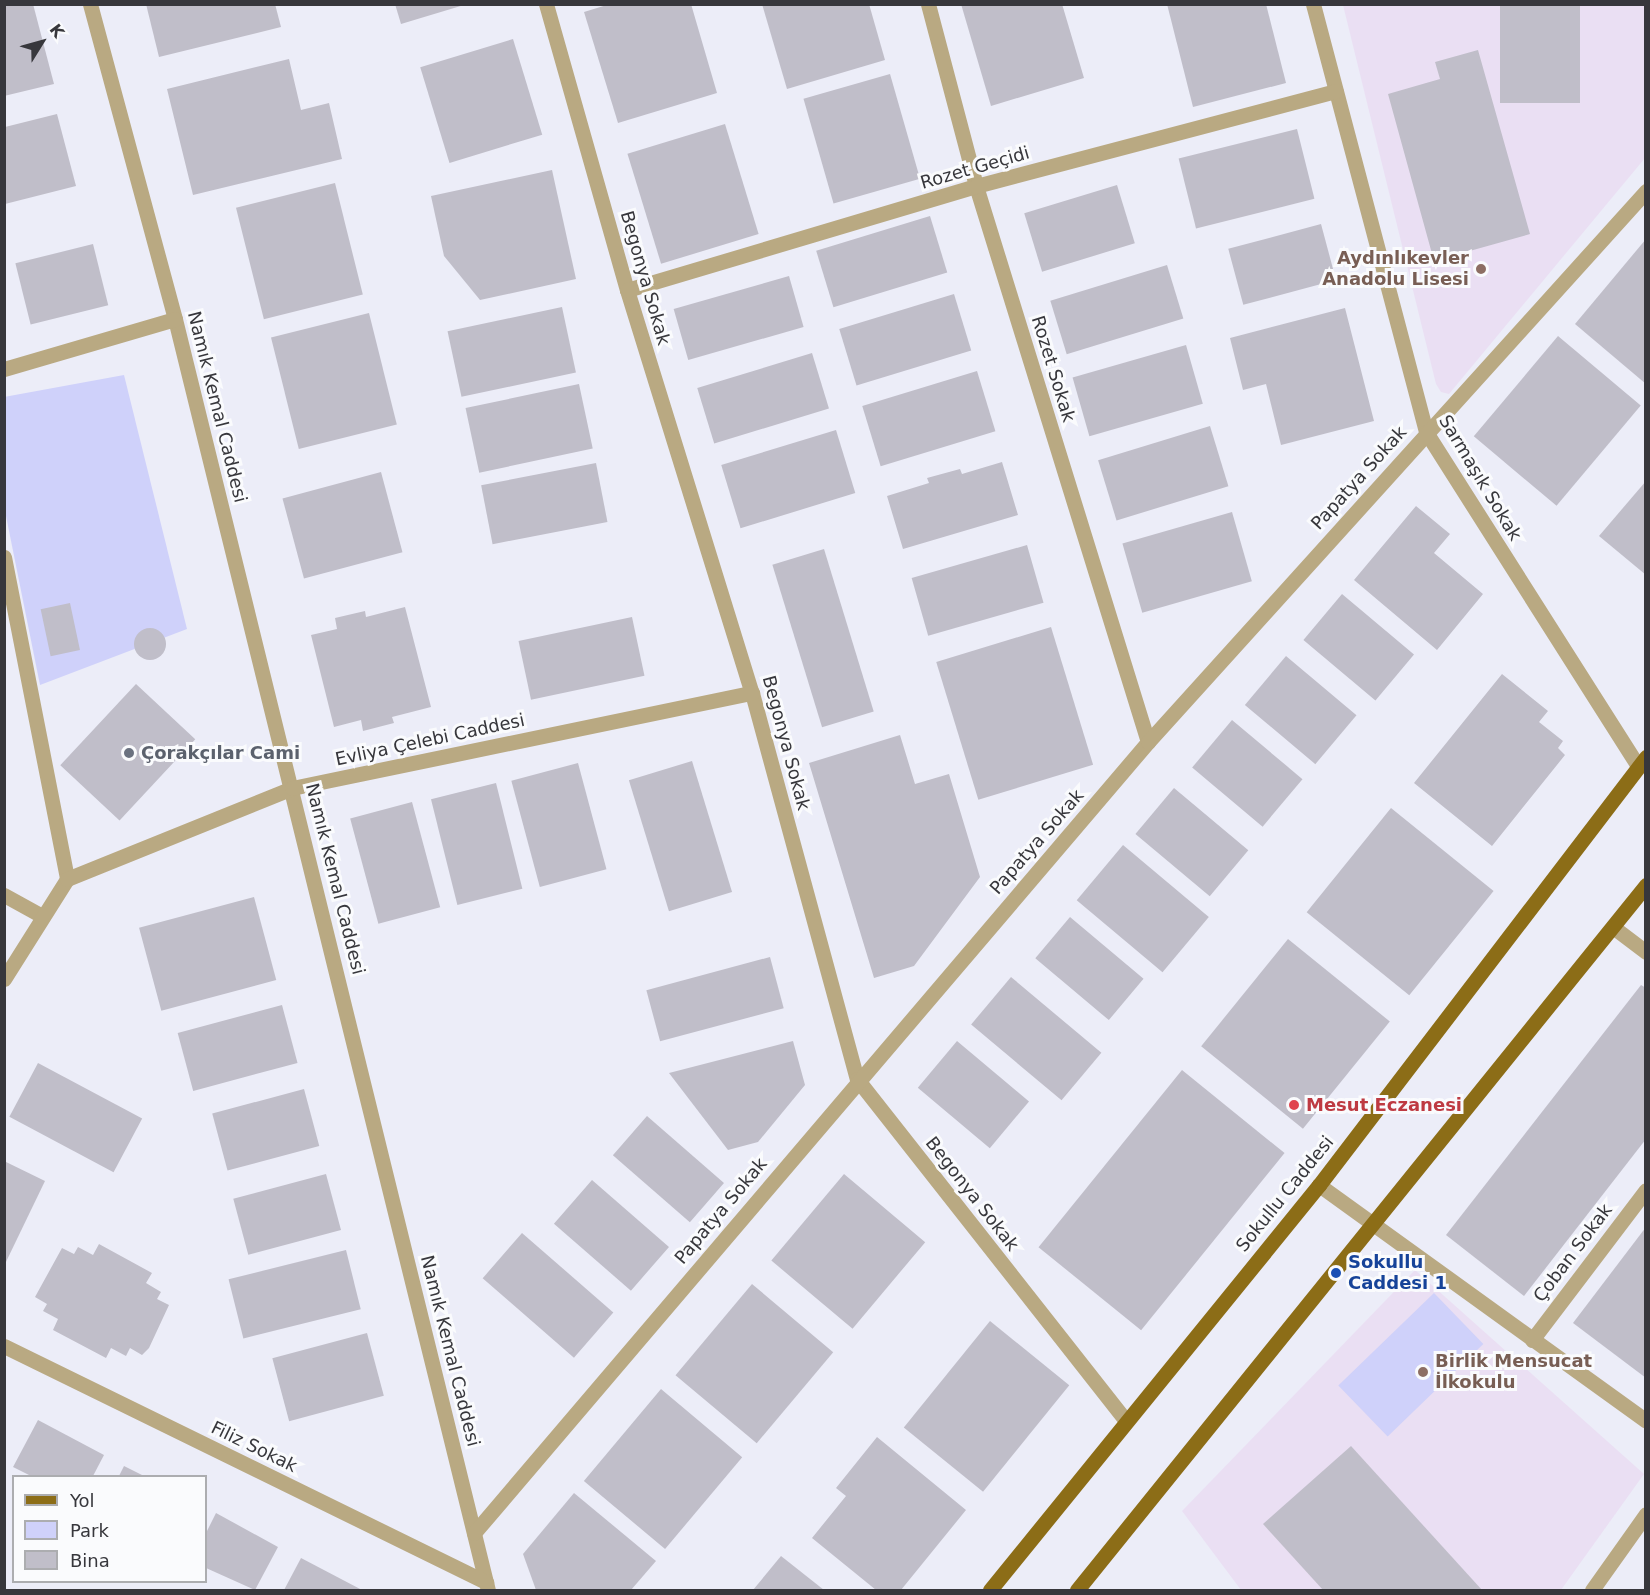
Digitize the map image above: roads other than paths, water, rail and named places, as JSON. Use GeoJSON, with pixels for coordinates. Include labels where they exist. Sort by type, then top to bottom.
{"type":"FeatureCollection","features":[{"type":"Feature","properties":{"kind":"main road","name":"Sokullu Caddesi"},"geometry":{"type":"LineString","coordinates":[[990,1590],[1125,1420],[1319,1185],[1642,762]]}},
{"type":"Feature","properties":{"kind":"main road"},"geometry":{"type":"LineString","coordinates":[[1077,1590],[1646,885]]}},
{"type":"Feature","properties":{"kind":"street","name":"Namık Kemal Caddesi"},"geometry":{"type":"LineString","coordinates":[[90,4],[175,319],[487,1586]]}},
{"type":"Feature","properties":{"kind":"street","name":"Begonya Sokak"},"geometry":{"type":"LineString","coordinates":[[546,4],[627,290],[752,693],[857,1079],[1125,1420]]}},
{"type":"Feature","properties":{"kind":"street","name":"Rozet Sokak"},"geometry":{"type":"LineString","coordinates":[[928,4],[976,186],[1148,742]]}},
{"type":"Feature","properties":{"kind":"street","name":"Sarmaşık Sokak"},"geometry":{"type":"LineString","coordinates":[[1313,4],[1426,432],[1642,762]]}},
{"type":"Feature","properties":{"kind":"street","name":"Rozet Geçidi"},"geometry":{"type":"LineString","coordinates":[[627,290],[976,186],[1336,91]]}},
{"type":"Feature","properties":{"kind":"street","name":"Papatya Sokak"},"geometry":{"type":"LineString","coordinates":[[474,1533],[857,1079],[1148,742],[1646,191]]}},
{"type":"Feature","properties":{"kind":"street"},"geometry":{"type":"LineString","coordinates":[[4,369],[175,319]]}},
{"type":"Feature","properties":{"kind":"street"},"geometry":{"type":"LineString","coordinates":[[4,557],[67,879],[4,979]]}},
{"type":"Feature","properties":{"kind":"street","name":"Evliya Çelebi Caddesi"},"geometry":{"type":"LineString","coordinates":[[67,879],[292,788],[752,693]]}},
{"type":"Feature","properties":{"kind":"street"},"geometry":{"type":"LineString","coordinates":[[4,894],[42,916]]}},
{"type":"Feature","properties":{"kind":"street"},"geometry":{"type":"LineString","coordinates":[[1613,927],[1646,952]]}},
{"type":"Feature","properties":{"kind":"street"},"geometry":{"type":"LineString","coordinates":[[1319,1185],[1371,1227],[1646,1421]]}},
{"type":"Feature","properties":{"kind":"street","name":"Çoban Sokak"},"geometry":{"type":"LineString","coordinates":[[1532,1340],[1646,1190]]}},
{"type":"Feature","properties":{"kind":"street","name":"Filiz Sokak"},"geometry":{"type":"LineString","coordinates":[[4,1346],[487,1586]]}},
{"type":"Feature","properties":{"kind":"street"},"geometry":{"type":"LineString","coordinates":[[1592,1590],[1646,1514]]}},
{"type":"Feature","properties":{"kind":"place","name":"Aydınlıkevler Anadolu Lisesi"},"geometry":{"type":"Point","coordinates":[1481,269]}},
{"type":"Feature","properties":{"kind":"place","name":"Çorakçılar Cami"},"geometry":{"type":"Point","coordinates":[129,753]}},
{"type":"Feature","properties":{"kind":"place","name":"Mesut Eczanesi"},"geometry":{"type":"Point","coordinates":[1294,1105]}},
{"type":"Feature","properties":{"kind":"place","name":"Sokullu Caddesi 1"},"geometry":{"type":"Point","coordinates":[1336,1273]}},
{"type":"Feature","properties":{"kind":"place","name":"Birlik Mensucat İlkokulu"},"geometry":{"type":"Point","coordinates":[1423,1372]}}]}
